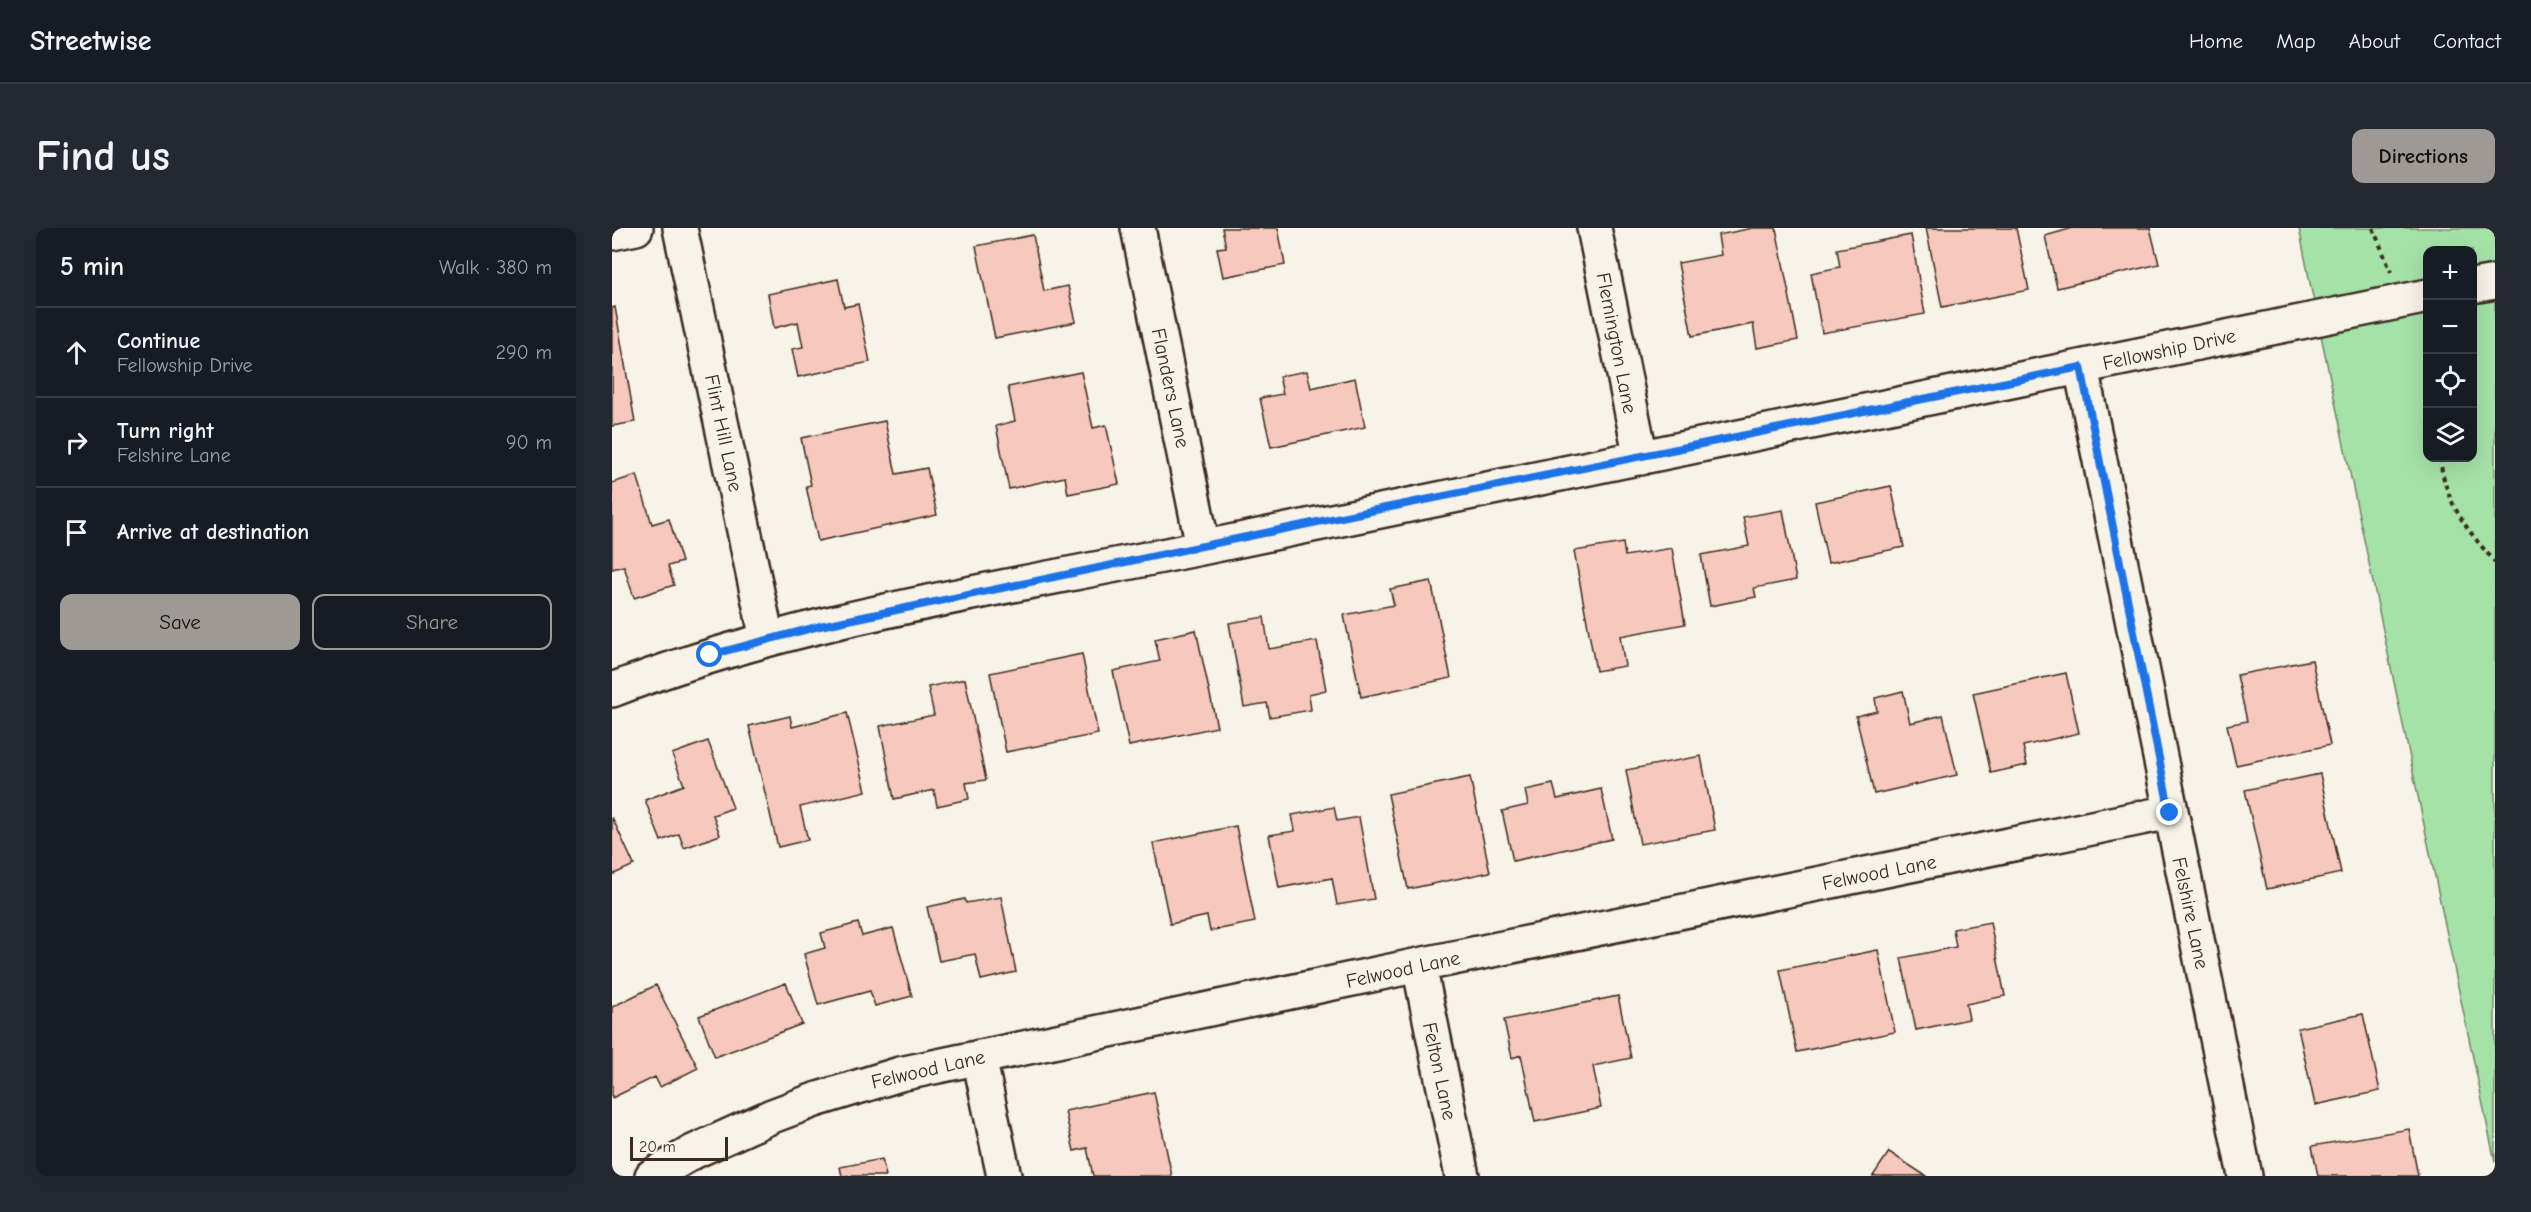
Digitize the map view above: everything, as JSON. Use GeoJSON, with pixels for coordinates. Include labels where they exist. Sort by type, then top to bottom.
{"type":"FeatureCollection","features":[{"type":"Feature","properties":{"kind":"street"},"geometry":{"type":"LineString","coordinates":[[612,233],[636,228]]}},
{"type":"Feature","properties":{"kind":"street","name":"Flint Hill Lane"},"geometry":{"type":"LineString","coordinates":[[680,228],[767,639]]}},
{"type":"Feature","properties":{"kind":"street","name":"Flanders Lane"},"geometry":{"type":"LineString","coordinates":[[1138,228],[1203,547]]}},
{"type":"Feature","properties":{"kind":"street","name":"Flemington Lane"},"geometry":{"type":"LineString","coordinates":[[1594,228],[1641,458]]}},
{"type":"Feature","properties":{"kind":"street"},"geometry":{"type":"LineString","coordinates":[[2477,285],[2495,282]]}},
{"type":"Feature","properties":{"kind":"street","name":"Fellowship Drive"},"geometry":{"type":"LineString","coordinates":[[612,690],[710,655],[820,626],[1346,516],[1641,458],[2423,297]]}},
{"type":"Feature","properties":{"kind":"street","name":"Felshire Lane"},"geometry":{"type":"LineString","coordinates":[[2081,367],[2245,1176]]}},
{"type":"Feature","properties":{"kind":"street","name":"Felwood Lane"},"geometry":{"type":"LineString","coordinates":[[652,1176],[731,1134],[815,1100],[900,1074],[1419,965],[2170,813]]}},
{"type":"Feature","properties":{"kind":"street","name":"Felton Lane"},"geometry":{"type":"LineString","coordinates":[[1419,965],[1462,1176]]}},
{"type":"Feature","properties":{"kind":"street"},"geometry":{"type":"LineString","coordinates":[[979,1057],[1004,1176]]}},
{"type":"Feature","properties":{"kind":"path"},"geometry":{"type":"LineString","coordinates":[[2373,228],[2392,274]]}},
{"type":"Feature","properties":{"kind":"path"},"geometry":{"type":"LineString","coordinates":[[2440,462],[2442,480],[2457,514],[2495,562]]}},
{"type":"Feature","properties":{"kind":"green space"},"geometry":{"type":"Polygon","coordinates":[[[2299,228],[2495,228],[2495,1162],[2310,283],[2299,228]]]}},
{"type":"Feature","properties":{"kind":"building"},"geometry":{"type":"Polygon","coordinates":[[[1222,228],[1278,228],[1285,265],[1223,277],[1217,248],[1226,247],[1222,228]]]}},
{"type":"Feature","properties":{"kind":"building"},"geometry":{"type":"Polygon","coordinates":[[[1753,228],[1776,228],[1798,340],[1757,348],[1753,324],[1692,336],[1678,263],[1721,255],[1718,235],[1753,228]]]}},
{"type":"Feature","properties":{"kind":"building"},"geometry":{"type":"Polygon","coordinates":[[[1926,228],[2016,228],[2029,290],[1942,307],[1926,228]]]}},
{"type":"Feature","properties":{"kind":"building"},"geometry":{"type":"Polygon","coordinates":[[[2073,228],[2150,228],[2159,264],[2057,288],[2045,236],[2073,228]]]}},
{"type":"Feature","properties":{"kind":"building"},"geometry":{"type":"Polygon","coordinates":[[[1033,235],[1044,291],[1068,286],[1076,322],[995,338],[976,246],[1033,235]]]}},
{"type":"Feature","properties":{"kind":"building"},"geometry":{"type":"Polygon","coordinates":[[[1911,235],[1925,314],[1822,333],[1811,273],[1840,267],[1837,249],[1911,235]]]}},
{"type":"Feature","properties":{"kind":"building"},"geometry":{"type":"Polygon","coordinates":[[[838,279],[844,307],[858,304],[870,362],[798,377],[792,349],[803,347],[798,322],[774,328],[768,294],[838,279]]]}},
{"type":"Feature","properties":{"kind":"building"},"geometry":{"type":"Polygon","coordinates":[[[615,307],[635,422],[612,426],[612,308],[615,307]]]}},
{"type":"Feature","properties":{"kind":"building"},"geometry":{"type":"Polygon","coordinates":[[[1307,371],[1311,388],[1355,378],[1365,427],[1271,447],[1260,398],[1283,394],[1279,376],[1307,371]]]}},
{"type":"Feature","properties":{"kind":"building"},"geometry":{"type":"Polygon","coordinates":[[[1081,372],[1093,428],[1106,425],[1119,484],[1068,494],[1065,477],[1009,489],[996,426],[1015,421],[1008,387],[1081,372]]]}},
{"type":"Feature","properties":{"kind":"building"},"geometry":{"type":"Polygon","coordinates":[[[885,421],[896,474],[927,468],[937,515],[818,541],[806,486],[811,485],[801,438],[885,421]]]}},
{"type":"Feature","properties":{"kind":"building"},"geometry":{"type":"Polygon","coordinates":[[[637,475],[652,524],[669,519],[682,562],[668,566],[674,585],[634,598],[624,566],[612,569],[612,483],[637,475]]]}},
{"type":"Feature","properties":{"kind":"building"},"geometry":{"type":"Polygon","coordinates":[[[1891,486],[1904,547],[1828,563],[1815,502],[1891,486]]]}},
{"type":"Feature","properties":{"kind":"building"},"geometry":{"type":"Polygon","coordinates":[[[1783,510],[1796,580],[1754,588],[1756,597],[1710,606],[1701,555],[1749,546],[1743,517],[1783,510]]]}},
{"type":"Feature","properties":{"kind":"building"},"geometry":{"type":"Polygon","coordinates":[[[1623,543],[1625,556],[1672,548],[1685,624],[1620,636],[1625,666],[1596,671],[1574,551],[1623,543]]]}},
{"type":"Feature","properties":{"kind":"building"},"geometry":{"type":"Polygon","coordinates":[[[1431,581],[1451,678],[1361,697],[1344,615],[1394,605],[1390,589],[1431,581]]]}},
{"type":"Feature","properties":{"kind":"building"},"geometry":{"type":"Polygon","coordinates":[[[1264,617],[1269,649],[1317,641],[1326,690],[1309,694],[1311,710],[1270,717],[1267,703],[1244,707],[1229,623],[1264,617]]]}},
{"type":"Feature","properties":{"kind":"building"},"geometry":{"type":"Polygon","coordinates":[[[1196,630],[1217,727],[1129,746],[1113,671],[1160,661],[1155,639],[1196,630]]]}},
{"type":"Feature","properties":{"kind":"building"},"geometry":{"type":"Polygon","coordinates":[[[1082,654],[1098,734],[1006,752],[990,673],[1082,654]]]}},
{"type":"Feature","properties":{"kind":"building"},"geometry":{"type":"Polygon","coordinates":[[[2312,660],[2330,745],[2236,765],[2227,725],[2247,721],[2237,675],[2312,660]]]}},
{"type":"Feature","properties":{"kind":"building"},"geometry":{"type":"Polygon","coordinates":[[[2066,673],[2079,733],[2023,746],[2027,765],[1991,773],[1973,693],[2066,673]]]}},
{"type":"Feature","properties":{"kind":"building"},"geometry":{"type":"Polygon","coordinates":[[[965,679],[986,780],[966,783],[969,799],[937,806],[934,790],[894,799],[880,726],[934,715],[928,687],[965,679]]]}},
{"type":"Feature","properties":{"kind":"building"},"geometry":{"type":"Polygon","coordinates":[[[1903,691],[1910,723],[1943,715],[1957,775],[1874,794],[1856,716],[1877,711],[1875,698],[1903,691]]]}},
{"type":"Feature","properties":{"kind":"building"},"geometry":{"type":"Polygon","coordinates":[[[847,713],[866,791],[800,807],[808,840],[778,847],[749,726],[790,716],[792,727],[847,713]]]}},
{"type":"Feature","properties":{"kind":"building"},"geometry":{"type":"Polygon","coordinates":[[[708,741],[733,808],[713,815],[720,835],[684,848],[679,834],[661,841],[645,800],[684,785],[672,754],[708,741]]]}},
{"type":"Feature","properties":{"kind":"building"},"geometry":{"type":"Polygon","coordinates":[[[1701,756],[1715,830],[1640,844],[1626,770],[1701,756]]]}},
{"type":"Feature","properties":{"kind":"building"},"geometry":{"type":"Polygon","coordinates":[[[2320,774],[2341,873],[2267,889],[2245,790],[2320,774]]]}},
{"type":"Feature","properties":{"kind":"building"},"geometry":{"type":"Polygon","coordinates":[[[1470,777],[1490,872],[1408,889],[1388,794],[1470,777]]]}},
{"type":"Feature","properties":{"kind":"building"},"geometry":{"type":"Polygon","coordinates":[[[1553,784],[1557,799],[1601,789],[1612,839],[1513,861],[1502,811],[1528,805],[1525,790],[1553,784]]]}},
{"type":"Feature","properties":{"kind":"building"},"geometry":{"type":"Polygon","coordinates":[[[1334,807],[1337,821],[1359,817],[1374,899],[1337,905],[1332,878],[1279,888],[1269,835],[1295,831],[1292,815],[1334,807]]]}},
{"type":"Feature","properties":{"kind":"building"},"geometry":{"type":"Polygon","coordinates":[[[612,817],[634,865],[612,875],[612,817]]]}},
{"type":"Feature","properties":{"kind":"building"},"geometry":{"type":"Polygon","coordinates":[[[1236,826],[1255,922],[1210,931],[1207,916],[1170,924],[1153,843],[1236,826]]]}},
{"type":"Feature","properties":{"kind":"building"},"geometry":{"type":"Polygon","coordinates":[[[1001,897],[1016,972],[981,980],[975,954],[939,961],[927,907],[965,899],[966,903],[1001,897]]]}},
{"type":"Feature","properties":{"kind":"building"},"geometry":{"type":"Polygon","coordinates":[[[1990,922],[2005,996],[1966,1004],[1969,1019],[1916,1030],[1901,958],[1956,947],[1953,929],[1990,922]]]}},
{"type":"Feature","properties":{"kind":"building"},"geometry":{"type":"Polygon","coordinates":[[[858,923],[862,936],[893,928],[912,996],[875,1006],[870,991],[818,1005],[804,954],[825,948],[821,933],[858,923]]]}},
{"type":"Feature","properties":{"kind":"building"},"geometry":{"type":"Polygon","coordinates":[[[1878,950],[1895,1032],[1797,1052],[1780,970],[1878,950]]]}},
{"type":"Feature","properties":{"kind":"building"},"geometry":{"type":"Polygon","coordinates":[[[786,983],[802,1024],[715,1057],[699,1016],[786,983]]]}},
{"type":"Feature","properties":{"kind":"building"},"geometry":{"type":"Polygon","coordinates":[[[656,985],[698,1068],[660,1087],[655,1077],[612,1098],[612,1007],[656,985]]]}},
{"type":"Feature","properties":{"kind":"building"},"geometry":{"type":"Polygon","coordinates":[[[1618,996],[1631,1058],[1593,1066],[1601,1108],[1535,1122],[1521,1055],[1512,1058],[1504,1020],[1618,996]]]}},
{"type":"Feature","properties":{"kind":"building"},"geometry":{"type":"Polygon","coordinates":[[[2363,1014],[2380,1091],[2315,1105],[2298,1028],[2363,1014]]]}},
{"type":"Feature","properties":{"kind":"building"},"geometry":{"type":"Polygon","coordinates":[[[1154,1092],[1172,1176],[1093,1176],[1087,1148],[1074,1151],[1065,1111],[1154,1092]]]}},
{"type":"Feature","properties":{"kind":"building"},"geometry":{"type":"Polygon","coordinates":[[[2409,1129],[2418,1176],[2318,1176],[2312,1146],[2409,1129]]]}},
{"type":"Feature","properties":{"kind":"building"},"geometry":{"type":"Polygon","coordinates":[[[1889,1152],[1926,1176],[1873,1176],[1889,1152]]]}},
{"type":"Feature","properties":{"kind":"building"},"geometry":{"type":"Polygon","coordinates":[[[882,1159],[886,1176],[842,1176],[840,1167],[882,1159]]]}},
{"type":"Feature","properties":{"kind":"route"},"geometry":{"type":"LineString","coordinates":[[710,655],[820,626],[1346,516],[2081,367],[2170,813]]}}]}
